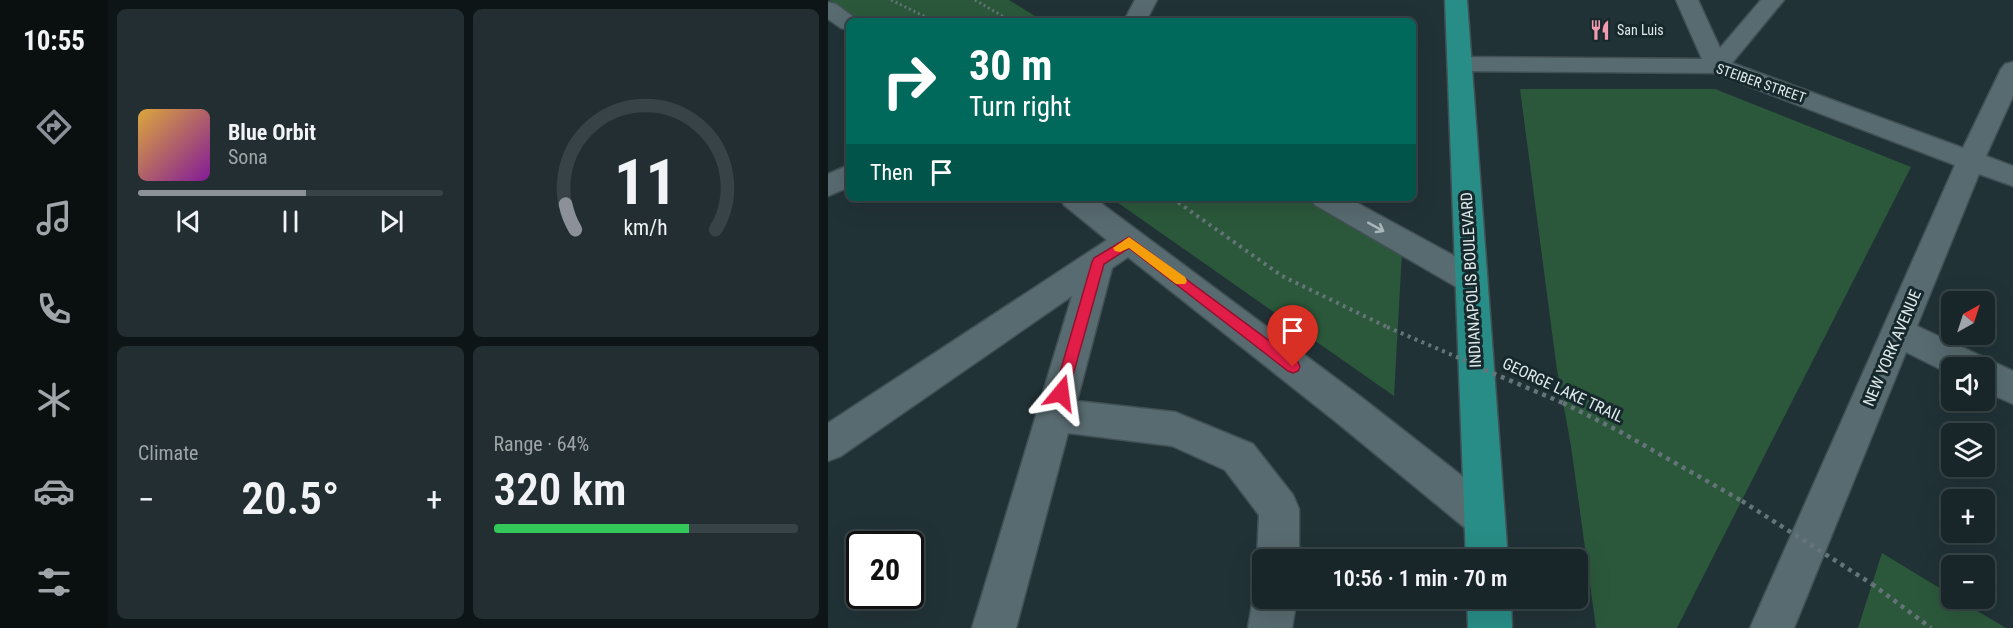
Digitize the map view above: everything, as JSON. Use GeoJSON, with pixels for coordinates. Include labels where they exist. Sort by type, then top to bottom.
{"type":"FeatureCollection","features":[{"type":"Feature","properties":{"kind":"main road","name":"INDIANAPOLIS BOULEVARD"},"geometry":{"type":"LineString","coordinates":[[1456,0],[1486,549]]}},
{"type":"Feature","properties":{"kind":"main road"},"geometry":{"type":"LineString","coordinates":[[1490,609],[1491,628]]}},
{"type":"Feature","properties":{"kind":"street"},"geometry":{"type":"LineString","coordinates":[[1137,18],[1146,0]]}},
{"type":"Feature","properties":{"kind":"street"},"geometry":{"type":"LineString","coordinates":[[1687,0],[1717,66],[1773,0]]}},
{"type":"Feature","properties":{"kind":"street"},"geometry":{"type":"LineString","coordinates":[[828,9],[846,21]]}},
{"type":"Feature","properties":{"kind":"street","name":"STEIBER STREET"},"geometry":{"type":"LineString","coordinates":[[1460,64],[1717,66],[2013,176]]}},
{"type":"Feature","properties":{"kind":"street","name":"NEW YORK AVENUE"},"geometry":{"type":"LineString","coordinates":[[1772,628],[1971,160],[2013,69]]}},
{"type":"Feature","properties":{"kind":"street"},"geometry":{"type":"LineString","coordinates":[[828,186],[846,177]]}},
{"type":"Feature","properties":{"kind":"street"},"geometry":{"type":"LineString","coordinates":[[1078,201],[1348,409],[1485,518]]}},
{"type":"Feature","properties":{"kind":"street"},"geometry":{"type":"LineString","coordinates":[[1330,201],[1471,280]]}},
{"type":"Feature","properties":{"kind":"street"},"geometry":{"type":"LineString","coordinates":[[828,444],[1129,241]]}},
{"type":"Feature","properties":{"kind":"street"},"geometry":{"type":"LineString","coordinates":[[994,628],[1098,262]]}},
{"type":"Feature","properties":{"kind":"street"},"geometry":{"type":"LineString","coordinates":[[1898,332],[1949,357]]}},
{"type":"Feature","properties":{"kind":"street"},"geometry":{"type":"LineString","coordinates":[[1995,379],[2013,388]]}},
{"type":"Feature","properties":{"kind":"street"},"geometry":{"type":"LineString","coordinates":[[1055,415],[1175,429],[1239,457],[1279,509],[1278,549]]}},
{"type":"Feature","properties":{"kind":"street"},"geometry":{"type":"LineString","coordinates":[[1270,628],[1273,609]]}},
{"type":"Feature","properties":{"kind":"path"},"geometry":{"type":"LineString","coordinates":[[891,0],[928,18]]}},
{"type":"Feature","properties":{"kind":"path"},"geometry":{"type":"LineString","coordinates":[[975,0],[1006,18]]}},
{"type":"Feature","properties":{"kind":"path","name":"GEORGE LAKE TRAIL"},"geometry":{"type":"LineString","coordinates":[[1176,201],[1282,276],[1387,327],[1563,403],[1619,430],[1742,501],[1872,584],[1931,628]]}},
{"type":"Feature","properties":{"kind":"green space"},"geometry":{"type":"Polygon","coordinates":[[[829,0],[1009,0],[1038,18],[855,18],[829,0]]]}},
{"type":"Feature","properties":{"kind":"green space"},"geometry":{"type":"Polygon","coordinates":[[[1520,89],[1715,89],[1911,167],[1677,628],[1596,628],[1588,570],[1588,549],[1585,549],[1571,446],[1557,370],[1520,89]]]}},
{"type":"Feature","properties":{"kind":"green space"},"geometry":{"type":"Polygon","coordinates":[[[1115,201],[1313,201],[1402,252],[1394,396],[1115,201]]]}},
{"type":"Feature","properties":{"kind":"green space"},"geometry":{"type":"Polygon","coordinates":[[[1882,553],[1941,589],[1941,609],[1974,609],[2006,628],[1858,628],[1882,553]]]}},
{"type":"Feature","properties":{"kind":"slow traffic"},"geometry":{"type":"LineString","coordinates":[[1120,248],[1129,241],[1180,281]]}},
{"type":"Feature","properties":{"kind":"place","name":"San Luis"},"geometry":{"type":"Point","coordinates":[1600,30]}},
{"type":"Feature","properties":{"kind":"route"},"geometry":{"type":"LineString","coordinates":[[1061,393],[1098,262],[1129,241],[1293,367]]}}]}
